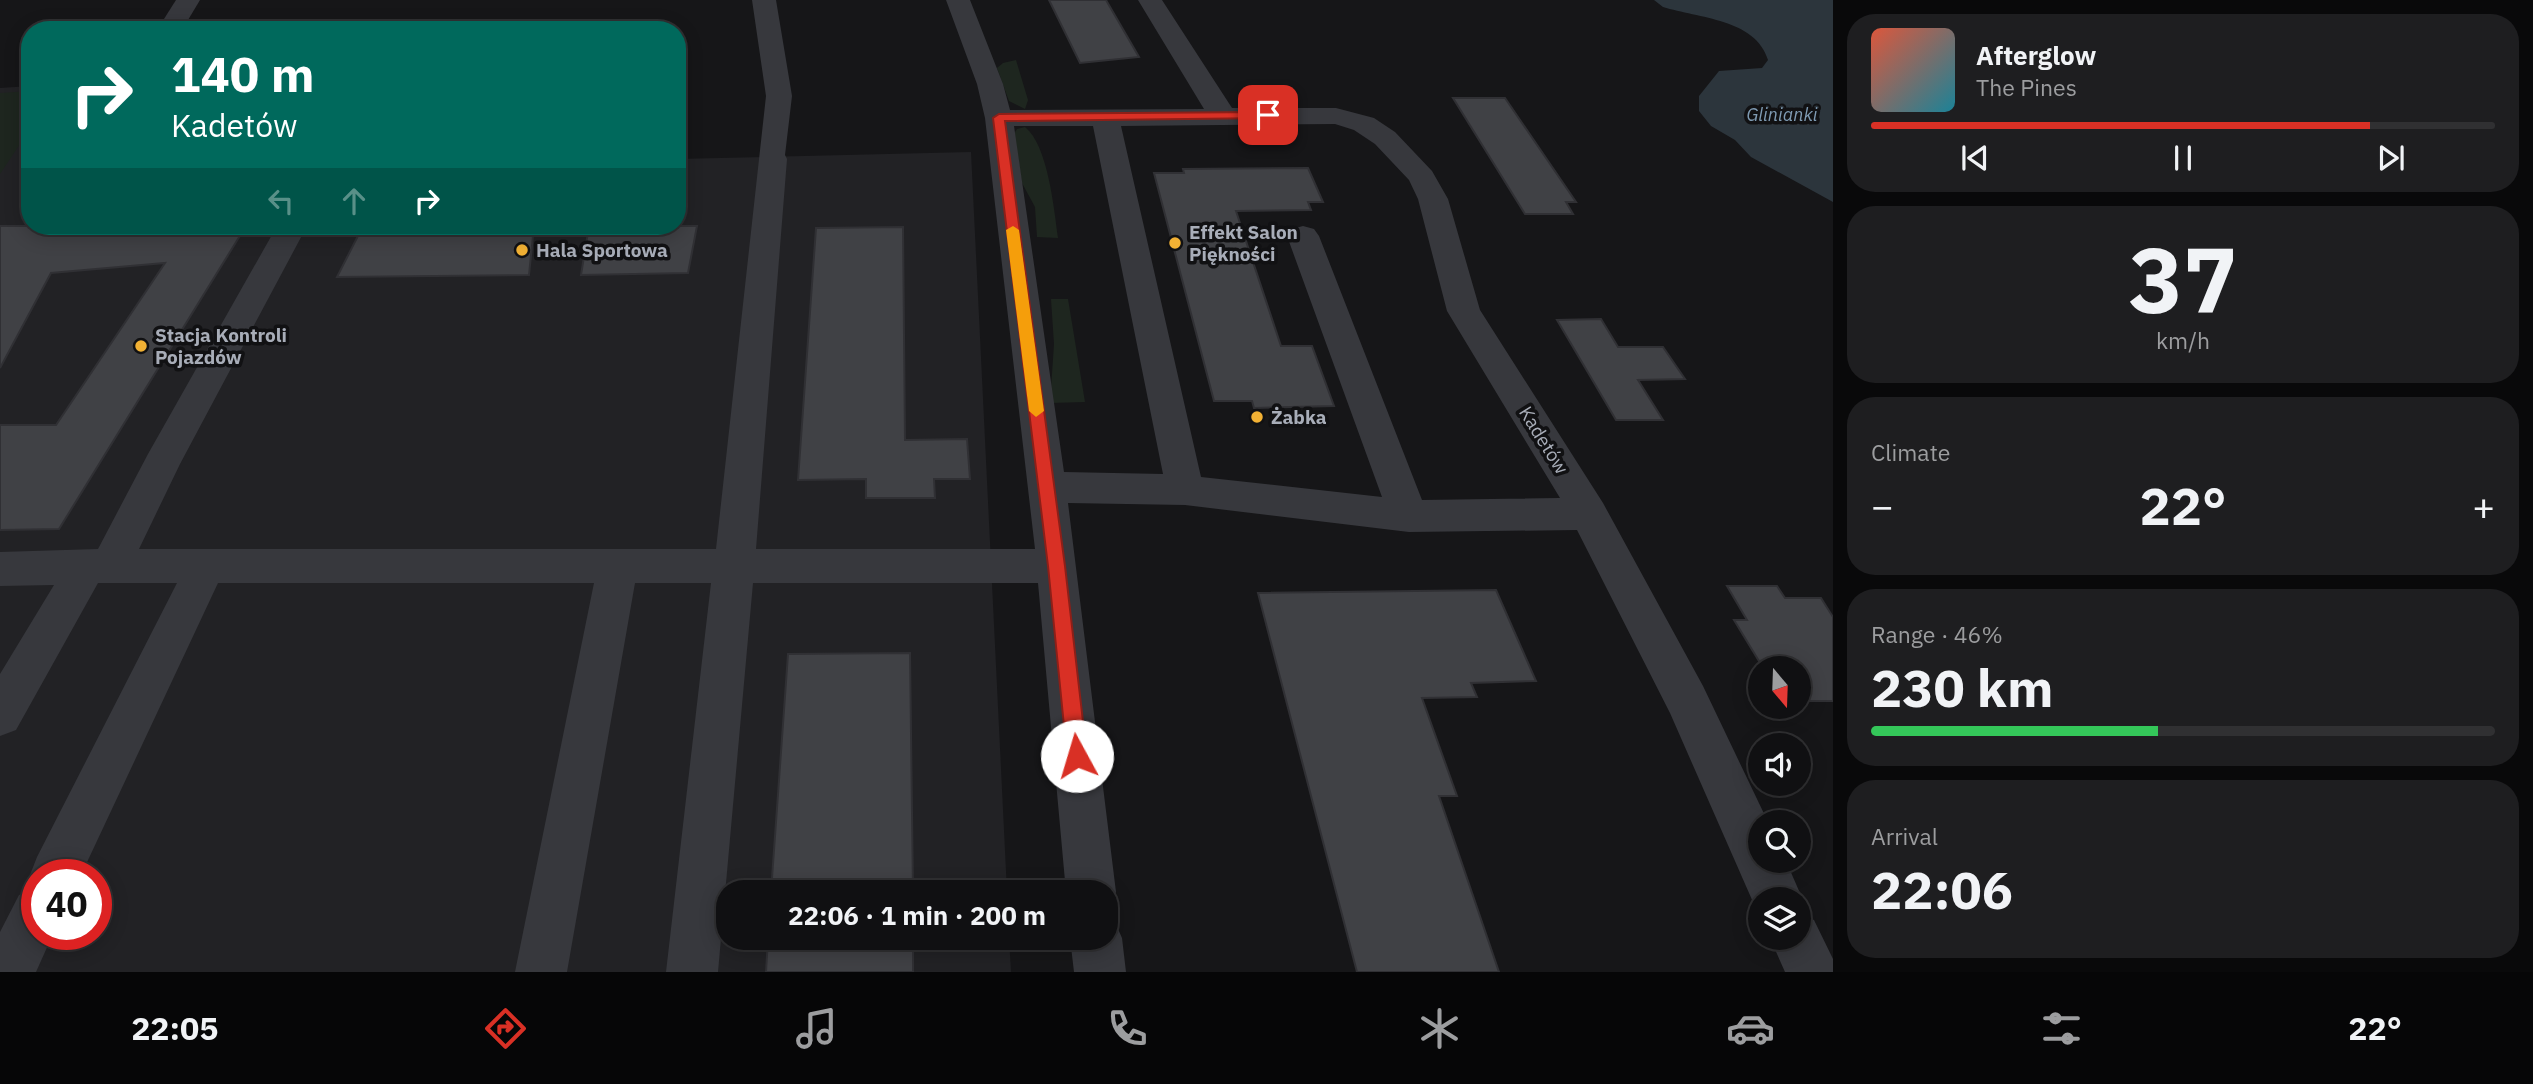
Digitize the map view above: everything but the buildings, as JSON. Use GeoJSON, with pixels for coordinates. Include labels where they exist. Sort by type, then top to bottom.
{"type":"FeatureCollection","features":[{"type":"Feature","properties":{"kind":"street"},"geometry":{"type":"LineString","coordinates":[[175,21],[188,0]]}},
{"type":"Feature","properties":{"kind":"street"},"geometry":{"type":"LineString","coordinates":[[692,972],[732,566],[747,452],[779,96],[764,0]]}},
{"type":"Feature","properties":{"kind":"street"},"geometry":{"type":"LineString","coordinates":[[958,0],[990,84],[999,118],[1057,566],[1090,880]]}},
{"type":"Feature","properties":{"kind":"street"},"geometry":{"type":"LineString","coordinates":[[1150,0],[1222,115]]}},
{"type":"Feature","properties":{"kind":"street","name":"Kadetów"},"geometry":{"type":"LineString","coordinates":[[999,118],[1222,115],[1349,118],[1385,138],[1410,162],[1422,177],[1433,199],[1464,311],[1589,514],[1687,701],[1772,887]]}},
{"type":"Feature","properties":{"kind":"street"},"geometry":{"type":"LineString","coordinates":[[1105,116],[1185,490]]}},
{"type":"Feature","properties":{"kind":"street"},"geometry":{"type":"LineString","coordinates":[[0,715],[161,464],[287,235]]}},
{"type":"Feature","properties":{"kind":"street"},"geometry":{"type":"LineString","coordinates":[[1303,236],[1409,516]]}},
{"type":"Feature","properties":{"kind":"street"},"geometry":{"type":"LineString","coordinates":[[1046,487],[1185,490],[1409,516],[1589,514]]}},
{"type":"Feature","properties":{"kind":"street"},"geometry":{"type":"LineString","coordinates":[[0,569],[98,566],[1057,566]]}},
{"type":"Feature","properties":{"kind":"street"},"geometry":{"type":"LineString","coordinates":[[63,859],[206,566]]}},
{"type":"Feature","properties":{"kind":"street"},"geometry":{"type":"LineString","coordinates":[[541,972],[618,566]]}},
{"type":"Feature","properties":{"kind":"street"},"geometry":{"type":"LineString","coordinates":[[8,972],[21,946]]}},
{"type":"Feature","properties":{"kind":"street"},"geometry":{"type":"LineString","coordinates":[[1097,950],[1100,972]]}},
{"type":"Feature","properties":{"kind":"street"},"geometry":{"type":"LineString","coordinates":[[1802,950],[1812,972]]}},
{"type":"Feature","properties":{"kind":"shaded area"},"geometry":{"type":"Polygon","coordinates":[[[1016,60],[1028,100],[1025,109],[1009,101],[997,68],[1003,63],[1016,60]]]}},
{"type":"Feature","properties":{"kind":"shaded area"},"geometry":{"type":"Polygon","coordinates":[[[21,87],[21,235],[686,235],[686,159],[971,152],[1006,880],[716,880],[716,950],[1010,950],[1011,972],[0,972],[0,88],[21,87]]]}},
{"type":"Feature","properties":{"kind":"shaded area"},"geometry":{"type":"Polygon","coordinates":[[[21,92],[21,142],[0,174],[0,93],[21,92]]]}},
{"type":"Feature","properties":{"kind":"shaded area"},"geometry":{"type":"Polygon","coordinates":[[[1025,127],[1033,136],[1044,162],[1058,238],[1037,237],[1035,207],[1022,183],[1014,134],[1017,129],[1025,127]]]}},
{"type":"Feature","properties":{"kind":"shaded area"},"geometry":{"type":"Polygon","coordinates":[[[1051,299],[1068,299],[1085,402],[1050,403],[1054,344],[1051,299]]]}},
{"type":"Feature","properties":{"kind":"water","name":"Glinianki"},"geometry":{"type":"Polygon","coordinates":[[[1654,0],[1833,0],[1833,202],[1751,157],[1735,140],[1711,126],[1699,111],[1699,96],[1719,71],[1762,68],[1768,60],[1761,46],[1739,28],[1663,7],[1654,0]]]}},
{"type":"Feature","properties":{"kind":"slow traffic"},"geometry":{"type":"LineString","coordinates":[[1013,230],[1036,411]]}},
{"type":"Feature","properties":{"kind":"place","name":"Effekt Salon Piękności"},"geometry":{"type":"Point","coordinates":[1175,243]}},
{"type":"Feature","properties":{"kind":"place","name":"Hala Sportowa"},"geometry":{"type":"Point","coordinates":[522,250]}},
{"type":"Feature","properties":{"kind":"place","name":"Stacja Kontroli Pojazdów"},"geometry":{"type":"Point","coordinates":[141,346]}},
{"type":"Feature","properties":{"kind":"place","name":"Żabka"},"geometry":{"type":"Point","coordinates":[1257,417]}},
{"type":"Feature","properties":{"kind":"route"},"geometry":{"type":"LineString","coordinates":[[1077,756],[1057,566],[999,118],[1268,115]]}}]}
